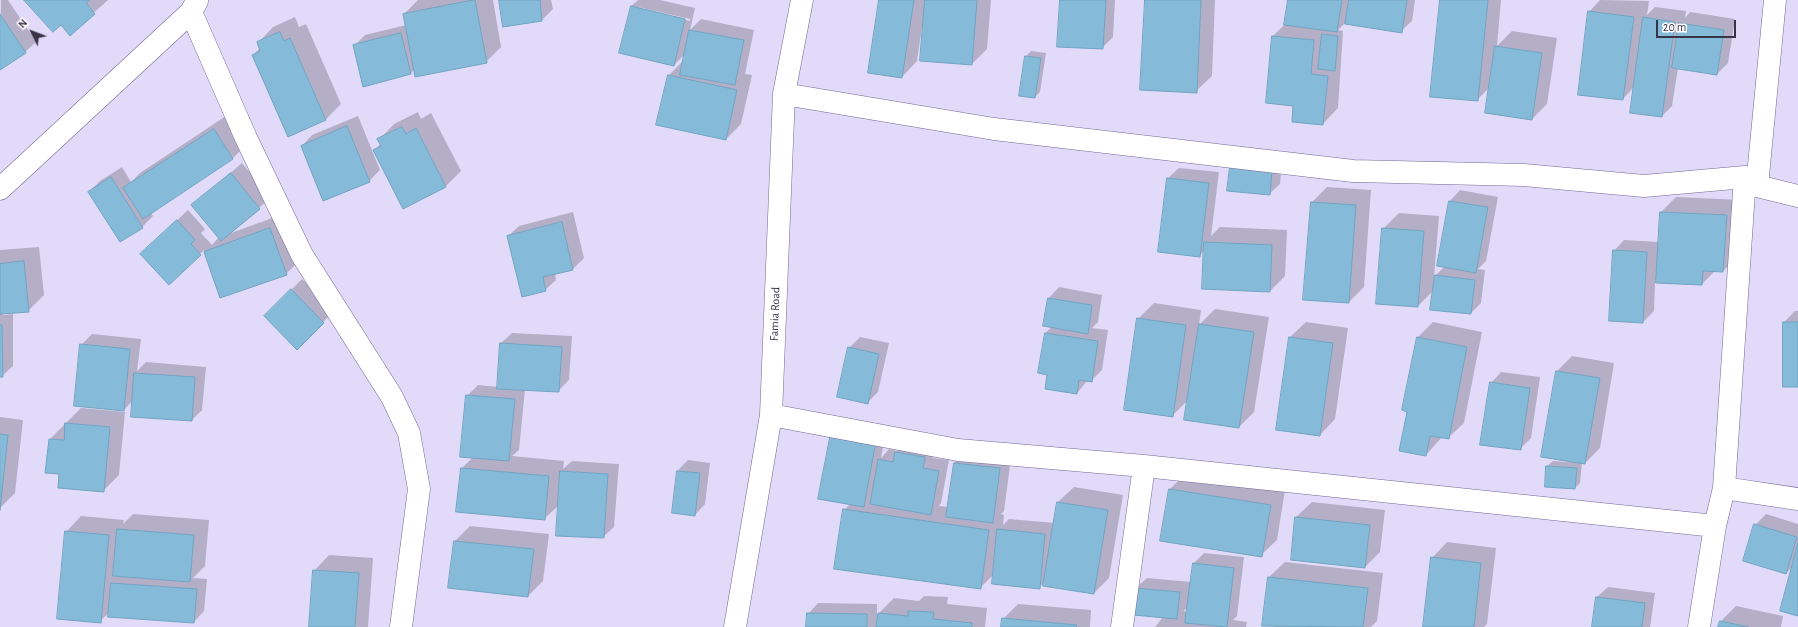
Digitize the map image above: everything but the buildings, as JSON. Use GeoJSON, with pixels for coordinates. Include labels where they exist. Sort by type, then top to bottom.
{"type":"FeatureCollection","features":[{"type":"Feature","properties":{"kind":"street","name":"Famia Road"},"geometry":{"type":"LineString","coordinates":[[735,627],[771,415],[784,94],[802,0]]}},
{"type":"Feature","properties":{"kind":"street"},"geometry":{"type":"LineString","coordinates":[[1699,627],[1715,526],[1724,488],[1751,181],[1775,0]]}},
{"type":"Feature","properties":{"kind":"street"},"geometry":{"type":"LineString","coordinates":[[0,189],[195,6],[246,138],[302,255],[392,397],[409,433],[419,489],[401,627]]}},
{"type":"Feature","properties":{"kind":"street"},"geometry":{"type":"LineString","coordinates":[[784,94],[994,129],[1352,171],[1524,175],[1644,186],[1751,181],[1798,196]]}},
{"type":"Feature","properties":{"kind":"street"},"geometry":{"type":"LineString","coordinates":[[771,415],[958,450],[1144,466],[1715,526]]}},
{"type":"Feature","properties":{"kind":"street"},"geometry":{"type":"LineString","coordinates":[[1122,627],[1144,466]]}},
{"type":"Feature","properties":{"kind":"street"},"geometry":{"type":"LineString","coordinates":[[1724,488],[1798,499]]}}]}
